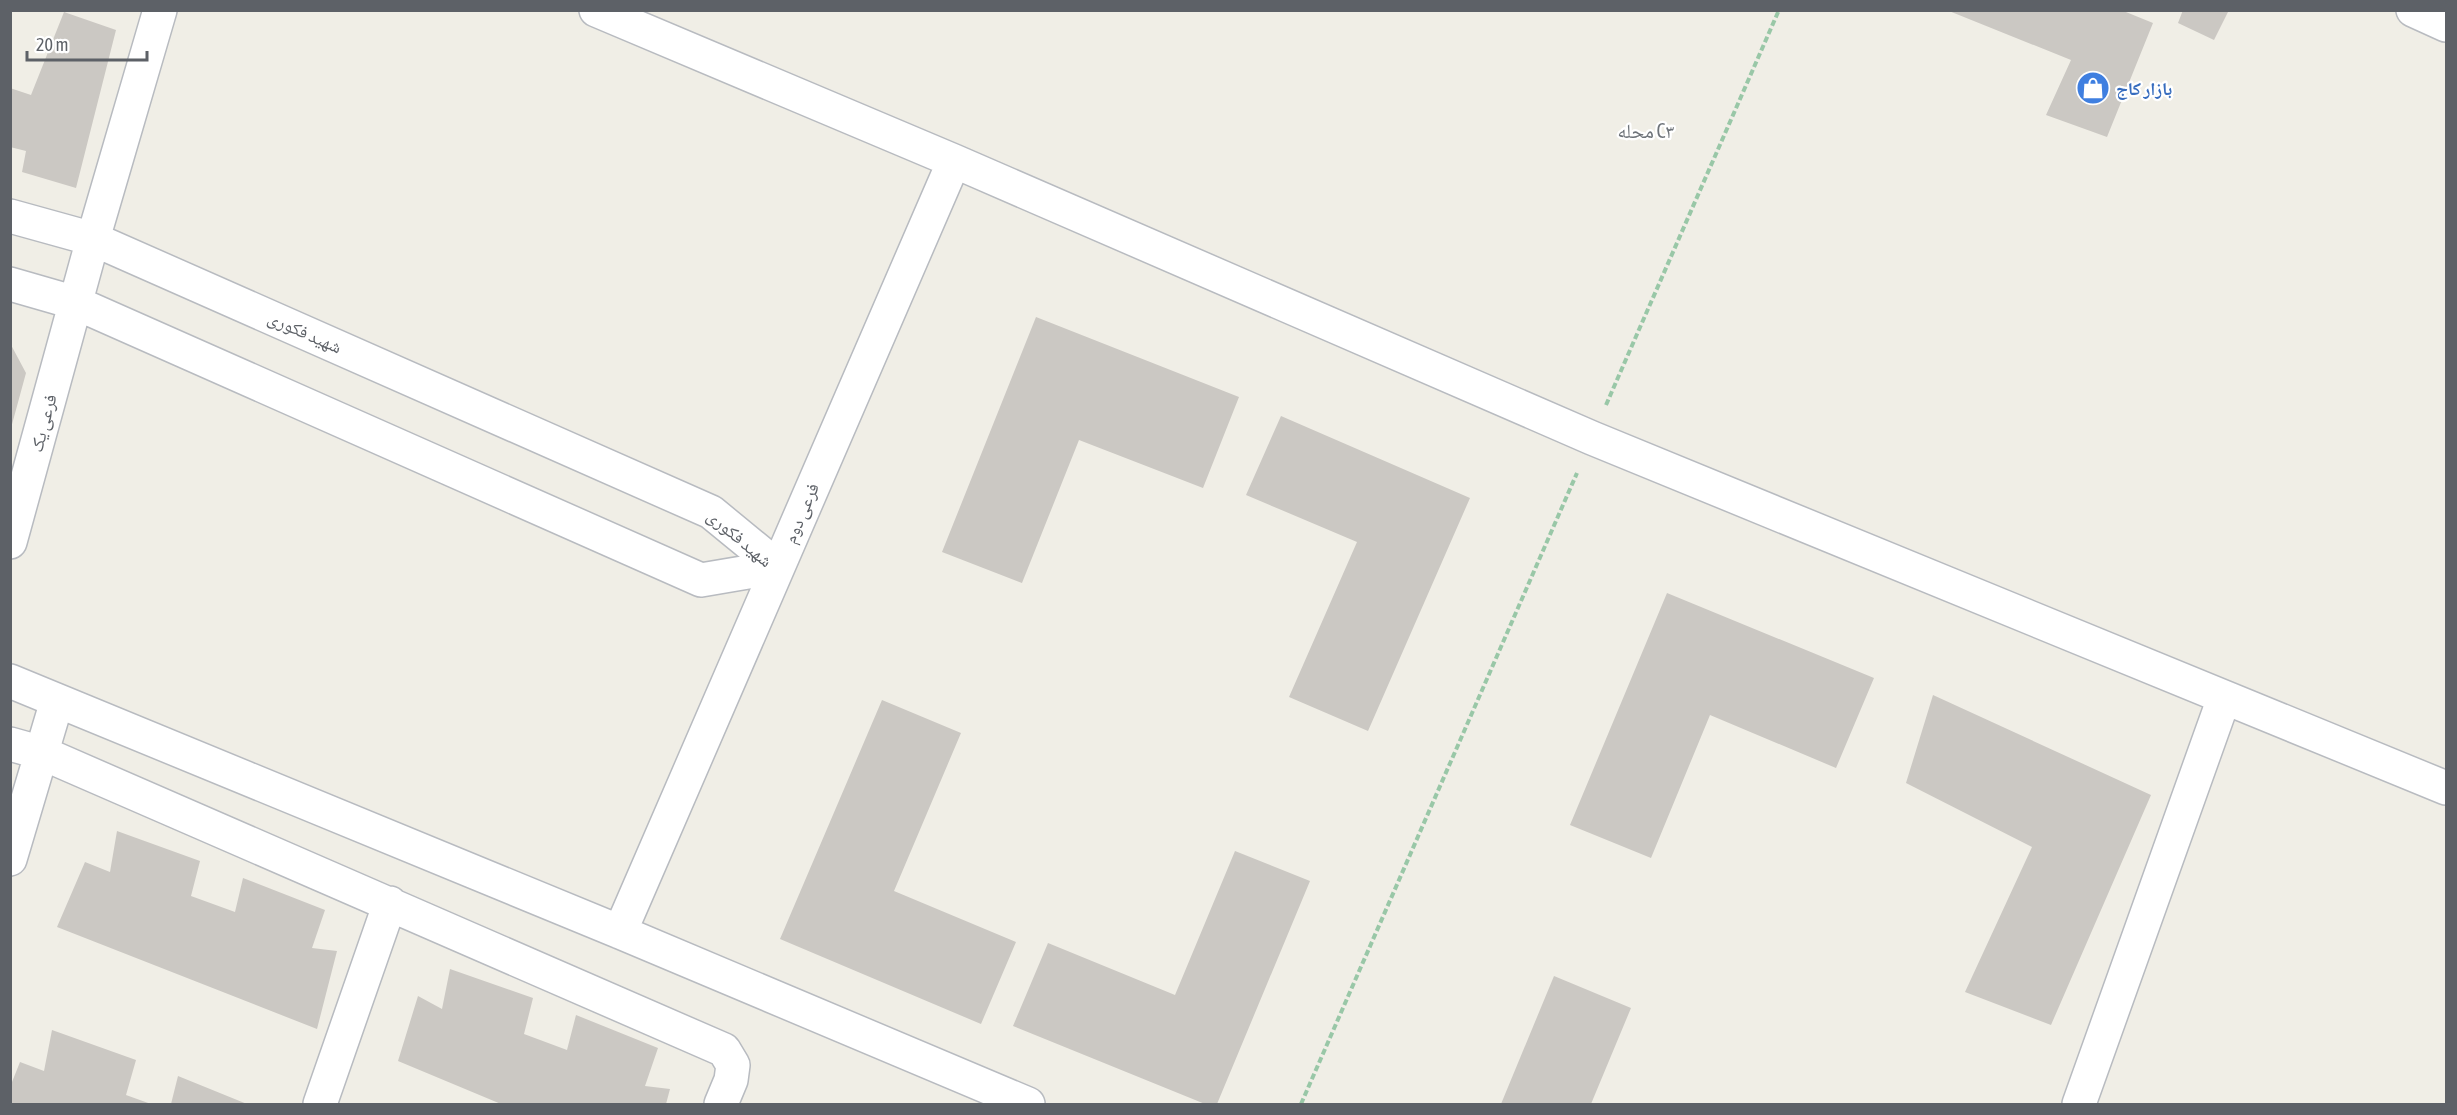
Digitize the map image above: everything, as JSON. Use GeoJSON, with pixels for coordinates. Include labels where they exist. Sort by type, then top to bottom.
{"type":"FeatureCollection","features":[{"type":"Feature","properties":{"kind":"street"},"geometry":{"type":"LineString","coordinates":[[93,239],[160,10]]}},
{"type":"Feature","properties":{"kind":"street"},"geometry":{"type":"LineString","coordinates":[[597,10],[954,161],[1592,438],[2446,788]]}},
{"type":"Feature","properties":{"kind":"street"},"geometry":{"type":"LineString","coordinates":[[2413,10],[2446,25]]}},
{"type":"Feature","properties":{"kind":"street","name":"فرعی دوم"},"geometry":{"type":"LineString","coordinates":[[621,932],[954,161]]}},
{"type":"Feature","properties":{"kind":"street","name":"شهید فکوری"},"geometry":{"type":"LineString","coordinates":[[10,216],[93,239],[711,512],[778,567]]}},
{"type":"Feature","properties":{"kind":"street","name":"فرعی یک"},"geometry":{"type":"LineString","coordinates":[[10,542],[93,239]]}},
{"type":"Feature","properties":{"kind":"street","name":"شهید فکوری"},"geometry":{"type":"LineString","coordinates":[[10,284],[76,303],[701,580],[778,567]]}},
{"type":"Feature","properties":{"kind":"street"},"geometry":{"type":"LineString","coordinates":[[10,681],[621,932],[1028,1104]]}},
{"type":"Feature","properties":{"kind":"street"},"geometry":{"type":"LineString","coordinates":[[2079,1104],[2224,698]]}},
{"type":"Feature","properties":{"kind":"street"},"geometry":{"type":"LineString","coordinates":[[10,859],[57,700]]}},
{"type":"Feature","properties":{"kind":"street"},"geometry":{"type":"LineString","coordinates":[[10,744],[42,753],[724,1050],[733,1065],[731,1080],[721,1104]]}},
{"type":"Feature","properties":{"kind":"street"},"geometry":{"type":"LineString","coordinates":[[320,1104],[390,903]]}},
{"type":"Feature","properties":{"kind":"path"},"geometry":{"type":"LineString","coordinates":[[1301,1104],[1779,10]]}},
{"type":"Feature","properties":{"kind":"building","name":"بازار کاج"},"geometry":{"type":"Polygon","coordinates":[[[2121,10],[2153,23],[2107,137],[2046,115],[2071,60],[1949,11],[2121,10]]]}},
{"type":"Feature","properties":{"kind":"building"},"geometry":{"type":"Polygon","coordinates":[[[2183,10],[2229,10],[2214,40],[2178,23],[2183,10]]]}},
{"type":"Feature","properties":{"kind":"building"},"geometry":{"type":"Polygon","coordinates":[[[64,12],[116,30],[76,188],[22,172],[26,151],[10,147],[10,88],[31,95],[64,12]]]}},
{"type":"Feature","properties":{"kind":"building"},"geometry":{"type":"Polygon","coordinates":[[[1036,317],[1239,397],[1203,488],[1079,440],[1022,583],[942,552],[1036,317]]]}},
{"type":"Feature","properties":{"kind":"building"},"geometry":{"type":"Polygon","coordinates":[[[10,343],[26,373],[11,428],[10,428],[10,343]]]}},
{"type":"Feature","properties":{"kind":"building"},"geometry":{"type":"Polygon","coordinates":[[[1281,416],[1470,498],[1368,731],[1289,697],[1357,542],[1246,495],[1281,416]]]}},
{"type":"Feature","properties":{"kind":"building"},"geometry":{"type":"Polygon","coordinates":[[[1667,593],[1874,678],[1836,768],[1710,715],[1651,858],[1570,825],[1667,593]]]}},
{"type":"Feature","properties":{"kind":"building"},"geometry":{"type":"Polygon","coordinates":[[[1933,695],[2151,795],[2051,1025],[1965,992],[2032,847],[1906,783],[1933,695]]]}},
{"type":"Feature","properties":{"kind":"building"},"geometry":{"type":"Polygon","coordinates":[[[882,700],[961,733],[894,891],[1016,942],[981,1024],[780,939],[882,700]]]}},
{"type":"Feature","properties":{"kind":"building"},"geometry":{"type":"Polygon","coordinates":[[[117,831],[200,861],[191,896],[235,912],[243,878],[325,910],[312,948],[337,951],[317,1029],[57,927],[85,862],[110,872],[117,831]]]}},
{"type":"Feature","properties":{"kind":"building"},"geometry":{"type":"Polygon","coordinates":[[[1235,851],[1310,881],[1217,1104],[1205,1104],[1013,1026],[1048,943],[1175,995],[1235,851]]]}},
{"type":"Feature","properties":{"kind":"building"},"geometry":{"type":"Polygon","coordinates":[[[450,969],[533,998],[524,1034],[567,1050],[576,1015],[658,1048],[645,1086],[670,1089],[666,1104],[501,1104],[398,1061],[418,996],[442,1009],[450,969]]]}},
{"type":"Feature","properties":{"kind":"building"},"geometry":{"type":"Polygon","coordinates":[[[1554,976],[1631,1008],[1591,1104],[1501,1104],[1554,976]]]}},
{"type":"Feature","properties":{"kind":"building"},"geometry":{"type":"Polygon","coordinates":[[[52,1030],[136,1060],[126,1095],[151,1104],[10,1104],[10,1087],[20,1062],[44,1071],[52,1030]]]}},
{"type":"Feature","properties":{"kind":"building"},"geometry":{"type":"Polygon","coordinates":[[[178,1076],[247,1104],[171,1104],[178,1076]]]}},
{"type":"Feature","properties":{"kind":"place","name":"بازار کاج"},"geometry":{"type":"Point","coordinates":[2093,88]}},
{"type":"Feature","properties":{"kind":"district","name":"محله C۳"},"geometry":{"type":"Point","coordinates":[1646,130]}}]}
